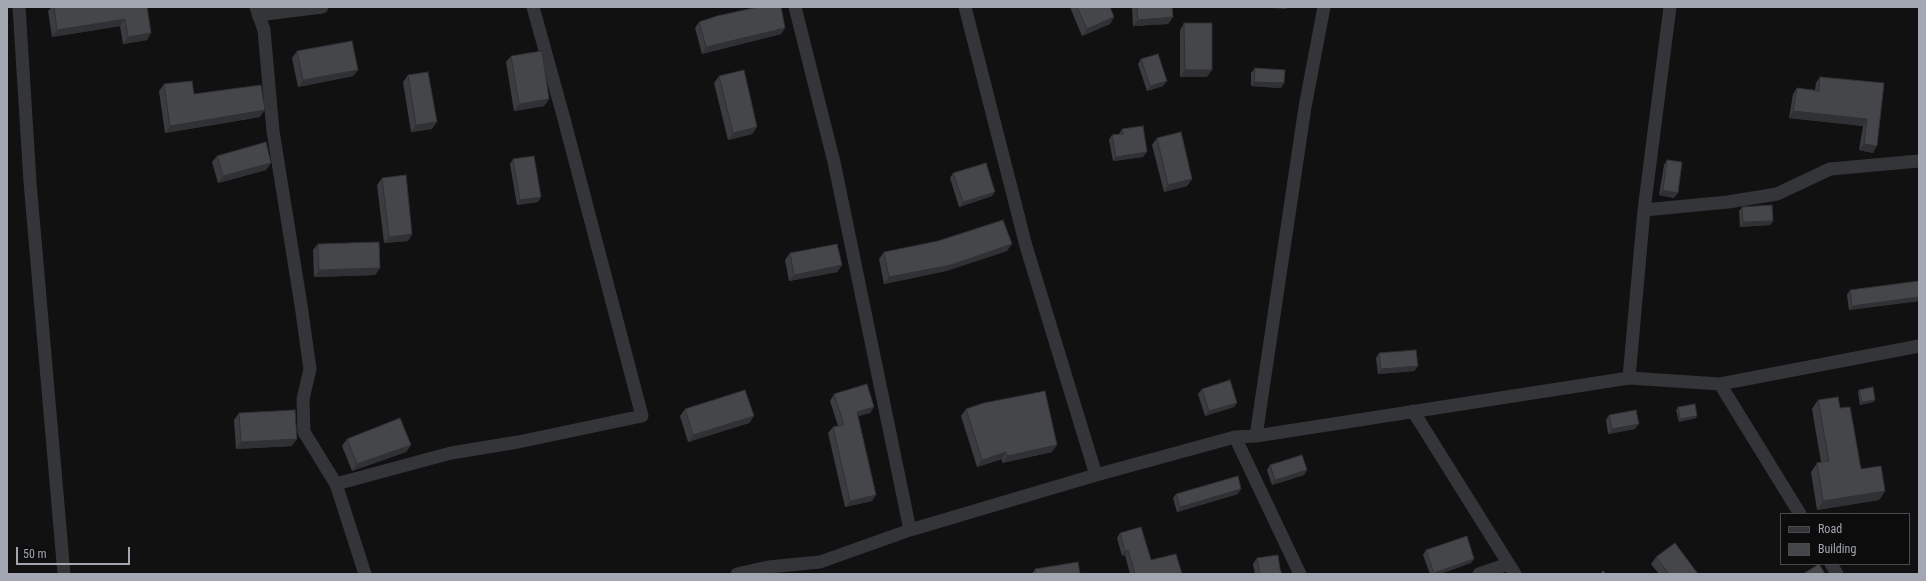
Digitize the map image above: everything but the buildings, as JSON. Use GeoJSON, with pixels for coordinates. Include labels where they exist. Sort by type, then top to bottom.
{"type":"FeatureCollection","features":[{"type":"Feature","properties":{"kind":"street"},"geometry":{"type":"LineString","coordinates":[[19,7],[30,190],[64,574]]}},
{"type":"Feature","properties":{"kind":"street"},"geometry":{"type":"LineString","coordinates":[[322,7],[257,11],[264,30],[273,131],[310,369],[303,399],[304,432],[336,484],[365,574]]}},
{"type":"Feature","properties":{"kind":"street"},"geometry":{"type":"LineString","coordinates":[[336,484],[451,453],[518,442],[642,416],[564,118],[533,7]]}},
{"type":"Feature","properties":{"kind":"street"},"geometry":{"type":"LineString","coordinates":[[795,7],[834,162],[910,530]]}},
{"type":"Feature","properties":{"kind":"street"},"geometry":{"type":"LineString","coordinates":[[965,7],[1026,246],[1096,475]]}},
{"type":"Feature","properties":{"kind":"street"},"geometry":{"type":"LineString","coordinates":[[1256,436],[1305,107],[1324,7]]}},
{"type":"Feature","properties":{"kind":"street"},"geometry":{"type":"LineString","coordinates":[[1628,378],[1644,210],[1670,7]]}},
{"type":"Feature","properties":{"kind":"street"},"geometry":{"type":"LineString","coordinates":[[1644,210],[1728,202],[1777,194],[1830,169],[1919,161]]}},
{"type":"Feature","properties":{"kind":"street"},"geometry":{"type":"LineString","coordinates":[[737,574],[768,567],[818,568],[910,530],[1096,475],[1235,437],[1256,436],[1628,378],[1720,384],[1919,346]]}},
{"type":"Feature","properties":{"kind":"street"},"geometry":{"type":"LineString","coordinates":[[1720,384],[1799,513]]}},
{"type":"Feature","properties":{"kind":"street"},"geometry":{"type":"LineString","coordinates":[[1413,411],[1512,569],[1479,574]]}},
{"type":"Feature","properties":{"kind":"street"},"geometry":{"type":"LineString","coordinates":[[1235,437],[1300,574]]}},
{"type":"Feature","properties":{"kind":"street"},"geometry":{"type":"LineString","coordinates":[[1832,565],[1837,574]]}}]}
